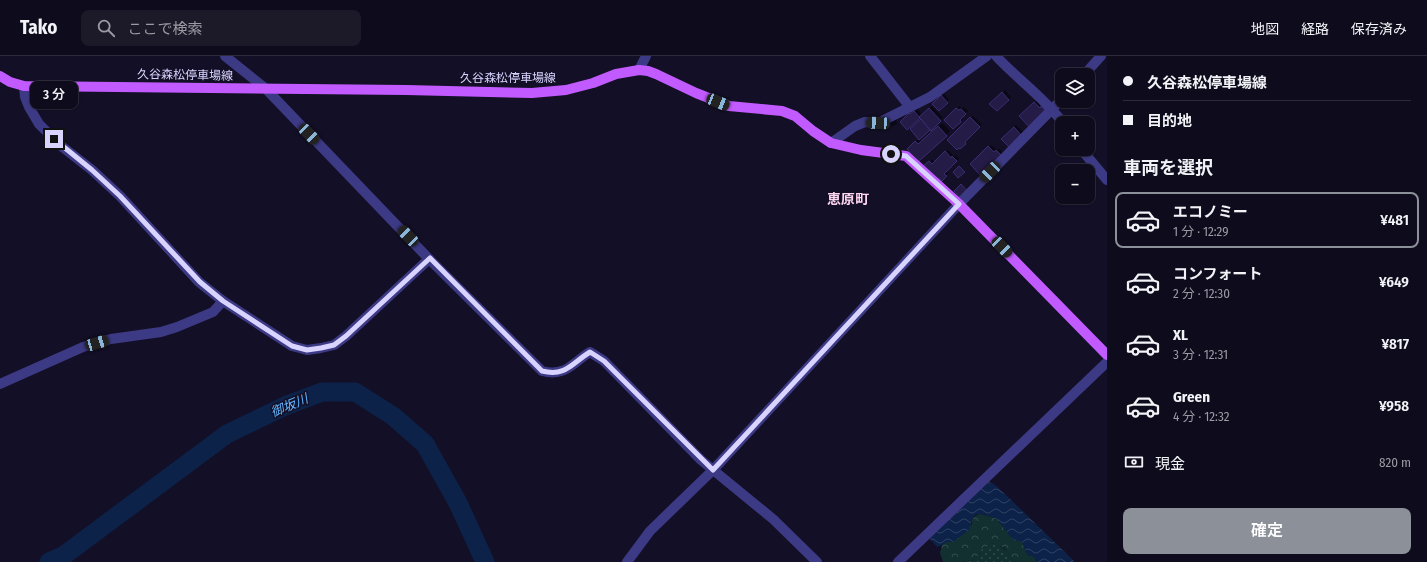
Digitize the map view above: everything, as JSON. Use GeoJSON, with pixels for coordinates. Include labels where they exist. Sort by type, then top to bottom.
{"type":"FeatureCollection","features":[{"type":"Feature","properties":{"kind":"main road","name":"久谷森松停車場線"},"geometry":{"type":"LineString","coordinates":[[0,76],[10,82],[24,86],[532,93],[566,90],[593,83],[616,74],[639,70],[656,74],[696,93],[729,106],[782,112],[795,116],[813,131],[831,143],[906,156],[959,204],[1107,355]]}},
{"type":"Feature","properties":{"kind":"street"},"geometry":{"type":"LineString","coordinates":[[225,56],[266,89],[542,371],[552,374],[563,372],[579,358],[590,352],[604,361],[713,470],[773,519],[817,562]]}},
{"type":"Feature","properties":{"kind":"street"},"geometry":{"type":"LineString","coordinates":[[639,70],[646,56]]}},
{"type":"Feature","properties":{"kind":"street"},"geometry":{"type":"LineString","coordinates":[[870,56],[909,106]]}},
{"type":"Feature","properties":{"kind":"street"},"geometry":{"type":"LineString","coordinates":[[831,143],[855,126],[865,122],[878,123],[909,106],[930,97],[987,56]]}},
{"type":"Feature","properties":{"kind":"street"},"geometry":{"type":"LineString","coordinates":[[996,56],[1007,68],[1053,109],[1058,116]]}},
{"type":"Feature","properties":{"kind":"street"},"geometry":{"type":"LineString","coordinates":[[1090,68],[1101,56]]}},
{"type":"Feature","properties":{"kind":"street"},"geometry":{"type":"LineString","coordinates":[[24,86],[25,97],[39,124],[60,145],[92,170],[120,196],[195,277],[223,301],[292,346],[307,350],[334,345],[346,336],[430,258]]}},
{"type":"Feature","properties":{"kind":"street"},"geometry":{"type":"LineString","coordinates":[[627,562],[650,531],[713,470],[959,204],[1053,109]]}},
{"type":"Feature","properties":{"kind":"street"},"geometry":{"type":"LineString","coordinates":[[1088,156],[1107,180]]}},
{"type":"Feature","properties":{"kind":"street"},"geometry":{"type":"LineString","coordinates":[[0,384],[83,347],[111,340],[161,332],[177,327],[213,312],[223,301]]}},
{"type":"Feature","properties":{"kind":"street"},"geometry":{"type":"LineString","coordinates":[[898,562],[1107,362]]}},
{"type":"Feature","properties":{"kind":"green space"},"geometry":{"type":"Polygon","coordinates":[[[980,514],[996,518],[1015,541],[1021,541],[1028,555],[1034,557],[1037,562],[1014,562],[1004,548],[992,543],[981,550],[979,555],[973,560],[943,562],[940,553],[942,545],[972,524],[972,520],[980,514]]]}},
{"type":"Feature","properties":{"kind":"green space"},"geometry":{"type":"Polygon","coordinates":[[[991,543],[1002,548],[1014,562],[961,562],[973,560],[979,555],[980,550],[991,543]]]}},
{"type":"Feature","properties":{"kind":"water"},"geometry":{"type":"Polygon","coordinates":[[[989,482],[994,484],[1005,494],[1075,562],[1037,562],[1034,557],[1028,555],[1021,541],[1015,541],[996,518],[980,514],[975,515],[969,530],[953,542],[947,542],[937,547],[929,538],[989,482]]]}},
{"type":"Feature","properties":{"kind":"building"},"geometry":{"type":"Polygon","coordinates":[[[1002,92],[1009,100],[997,111],[989,104],[1002,92]]]}},
{"type":"Feature","properties":{"kind":"building"},"geometry":{"type":"Polygon","coordinates":[[[941,95],[948,103],[939,111],[932,104],[941,95]]]}},
{"type":"Feature","properties":{"kind":"building"},"geometry":{"type":"Polygon","coordinates":[[[1034,102],[1047,112],[1030,128],[1019,116],[1034,102]]]}},
{"type":"Feature","properties":{"kind":"building"},"geometry":{"type":"Polygon","coordinates":[[[929,108],[941,121],[931,131],[919,117],[929,108]]]}},
{"type":"Feature","properties":{"kind":"building"},"geometry":{"type":"Polygon","coordinates":[[[956,108],[959,110],[961,109],[966,114],[960,120],[961,122],[953,129],[944,120],[956,108]]]}},
{"type":"Feature","properties":{"kind":"building"},"geometry":{"type":"Polygon","coordinates":[[[914,111],[920,118],[907,130],[900,122],[909,113],[910,114],[914,111]]]}},
{"type":"Feature","properties":{"kind":"building"},"geometry":{"type":"Polygon","coordinates":[[[970,117],[980,127],[965,142],[966,144],[957,150],[947,140],[970,117]]]}},
{"type":"Feature","properties":{"kind":"building"},"geometry":{"type":"Polygon","coordinates":[[[921,119],[930,130],[919,140],[910,129],[921,119]]]}},
{"type":"Feature","properties":{"kind":"building"},"geometry":{"type":"Polygon","coordinates":[[[938,126],[947,136],[918,162],[907,149],[915,141],[918,144],[938,126]]]}},
{"type":"Feature","properties":{"kind":"building"},"geometry":{"type":"Polygon","coordinates":[[[1014,127],[1022,136],[1010,148],[1001,139],[1014,127]]]}},
{"type":"Feature","properties":{"kind":"building"},"geometry":{"type":"Polygon","coordinates":[[[988,146],[994,152],[996,150],[1002,156],[981,176],[970,164],[988,146]]]}},
{"type":"Feature","properties":{"kind":"building"},"geometry":{"type":"Polygon","coordinates":[[[945,151],[951,158],[952,156],[957,161],[944,174],[947,176],[942,181],[938,178],[936,180],[923,166],[929,161],[932,164],[945,151]]]}},
{"type":"Feature","properties":{"kind":"building"},"geometry":{"type":"Polygon","coordinates":[[[959,166],[965,172],[958,178],[953,172],[959,166]]]}},
{"type":"Feature","properties":{"kind":"building"},"geometry":{"type":"Polygon","coordinates":[[[961,184],[968,192],[961,199],[954,191],[961,184]]]}},
{"type":"Feature","properties":{"kind":"waterway","name":"御坂川"},"geometry":{"type":"LineString","coordinates":[[49,562],[63,556],[227,434],[285,406],[322,392],[355,392],[393,416],[425,444],[458,503],[485,562]]}},
{"type":"Feature","properties":{"kind":"district","name":"恵原町"},"geometry":{"type":"Point","coordinates":[848,199]}},
{"type":"Feature","properties":{"kind":"route"},"geometry":{"type":"LineString","coordinates":[[54,139],[92,170],[120,196],[170,252],[200,282],[223,301],[292,346],[307,350],[334,345],[346,336],[430,258],[542,371],[552,374],[563,372],[579,358],[590,352],[604,361],[701,460],[713,470],[959,204],[906,156],[891,154]]}}]}
